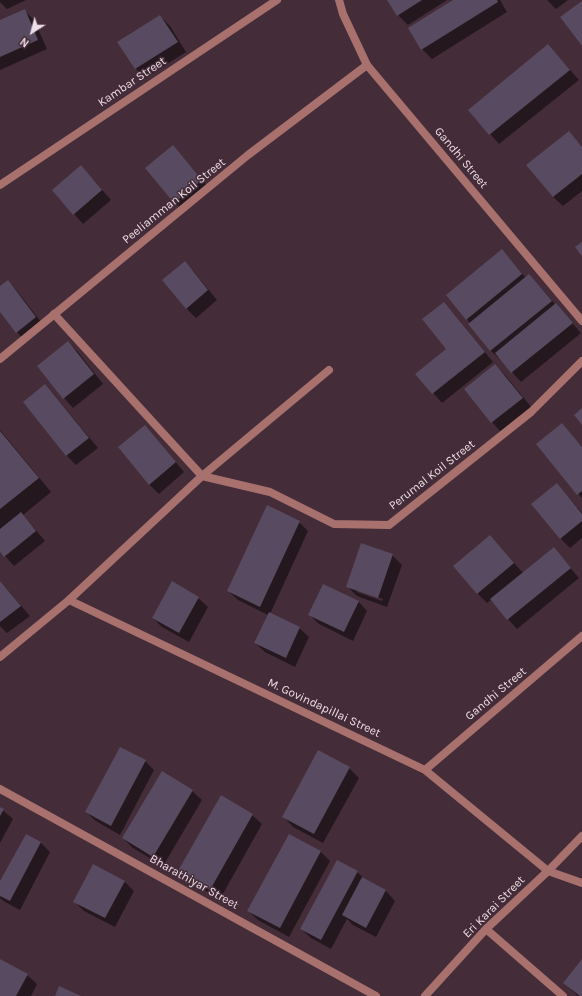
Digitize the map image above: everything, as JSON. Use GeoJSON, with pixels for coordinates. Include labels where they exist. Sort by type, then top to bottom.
{"type":"FeatureCollection","features":[{"type":"Feature","properties":{"kind":"street","name":"Kambar Street"},"geometry":{"type":"LineString","coordinates":[[0,185],[277,0]]}},
{"type":"Feature","properties":{"kind":"street","name":"Gandhi Street"},"geometry":{"type":"LineString","coordinates":[[339,0],[343,14],[367,65],[582,321]]}},
{"type":"Feature","properties":{"kind":"street","name":"Peeliamman Koil Street"},"geometry":{"type":"LineString","coordinates":[[0,359],[248,155],[367,65]]}},
{"type":"Feature","properties":{"kind":"street"},"geometry":{"type":"LineString","coordinates":[[54,314],[202,476]]}},
{"type":"Feature","properties":{"kind":"street","name":"Perumal Koil Street"},"geometry":{"type":"LineString","coordinates":[[202,476],[270,492],[334,524],[389,525],[531,412],[582,361]]}},
{"type":"Feature","properties":{"kind":"street"},"geometry":{"type":"LineString","coordinates":[[0,657],[69,600],[202,476],[329,370]]}},
{"type":"Feature","properties":{"kind":"street","name":"M. Govindapillai Street"},"geometry":{"type":"LineString","coordinates":[[69,600],[425,770],[548,871],[582,883]]}},
{"type":"Feature","properties":{"kind":"street","name":"Gandhi Street"},"geometry":{"type":"LineString","coordinates":[[425,770],[582,636]]}},
{"type":"Feature","properties":{"kind":"street","name":"Bharathiyar Street"},"geometry":{"type":"LineString","coordinates":[[0,789],[376,996]]}},
{"type":"Feature","properties":{"kind":"street","name":"Eri Karai Street"},"geometry":{"type":"LineString","coordinates":[[425,996],[486,929],[548,871],[582,836]]}},
{"type":"Feature","properties":{"kind":"street"},"geometry":{"type":"LineString","coordinates":[[486,929],[563,996]]}},
{"type":"Feature","properties":{"kind":"building"},"geometry":{"type":"Polygon","coordinates":[[[387,0],[422,0],[397,16],[387,0]]]}},
{"type":"Feature","properties":{"kind":"building"},"geometry":{"type":"Polygon","coordinates":[[[453,0],[497,0],[498,2],[421,50],[408,28],[453,0]]]}},
{"type":"Feature","properties":{"kind":"building"},"geometry":{"type":"Polygon","coordinates":[[[582,1],[582,46],[560,17],[582,1]]]}},
{"type":"Feature","properties":{"kind":"building"},"geometry":{"type":"Polygon","coordinates":[[[25,9],[38,40],[0,57],[0,20],[25,9]]]}},
{"type":"Feature","properties":{"kind":"building"},"geometry":{"type":"Polygon","coordinates":[[[160,15],[178,42],[135,69],[117,42],[160,15]]]}},
{"type":"Feature","properties":{"kind":"building"},"geometry":{"type":"Polygon","coordinates":[[[548,44],[570,70],[489,135],[468,110],[548,44]]]}},
{"type":"Feature","properties":{"kind":"building"},"geometry":{"type":"Polygon","coordinates":[[[569,131],[582,147],[582,174],[553,197],[526,165],[569,131]]]}},
{"type":"Feature","properties":{"kind":"building"},"geometry":{"type":"Polygon","coordinates":[[[173,145],[202,180],[174,203],[145,168],[173,145]]]}},
{"type":"Feature","properties":{"kind":"building"},"geometry":{"type":"Polygon","coordinates":[[[81,165],[102,190],[73,215],[52,190],[81,165]]]}},
{"type":"Feature","properties":{"kind":"building"},"geometry":{"type":"Polygon","coordinates":[[[582,242],[582,256],[575,247],[582,242]]]}},
{"type":"Feature","properties":{"kind":"building"},"geometry":{"type":"Polygon","coordinates":[[[502,249],[522,274],[466,320],[446,295],[502,249]]]}},
{"type":"Feature","properties":{"kind":"building"},"geometry":{"type":"Polygon","coordinates":[[[185,261],[208,290],[186,309],[162,280],[185,261]]]}},
{"type":"Feature","properties":{"kind":"building"},"geometry":{"type":"Polygon","coordinates":[[[529,274],[552,301],[490,351],[468,324],[529,274]]]}},
{"type":"Feature","properties":{"kind":"building"},"geometry":{"type":"Polygon","coordinates":[[[8,280],[36,317],[16,333],[0,312],[0,286],[8,280]]]}},
{"type":"Feature","properties":{"kind":"building"},"geometry":{"type":"Polygon","coordinates":[[[444,302],[485,352],[432,394],[415,374],[446,349],[422,319],[444,302]]]}},
{"type":"Feature","properties":{"kind":"building"},"geometry":{"type":"Polygon","coordinates":[[[556,303],[573,323],[511,373],[495,353],[556,303]]]}},
{"type":"Feature","properties":{"kind":"building"},"geometry":{"type":"Polygon","coordinates":[[[68,341],[94,374],[63,399],[37,366],[68,341]]]}},
{"type":"Feature","properties":{"kind":"building"},"geometry":{"type":"Polygon","coordinates":[[[495,364],[523,398],[491,423],[464,389],[495,364]]]}},
{"type":"Feature","properties":{"kind":"building"},"geometry":{"type":"Polygon","coordinates":[[[45,384],[89,438],[66,456],[23,402],[45,384]]]}},
{"type":"Feature","properties":{"kind":"building"},"geometry":{"type":"Polygon","coordinates":[[[582,408],[582,425],[574,415],[582,408]]]}},
{"type":"Feature","properties":{"kind":"building"},"geometry":{"type":"Polygon","coordinates":[[[562,423],[582,447],[582,491],[577,495],[536,444],[562,423]]]}},
{"type":"Feature","properties":{"kind":"building"},"geometry":{"type":"Polygon","coordinates":[[[145,425],[176,462],[149,485],[118,447],[145,425]]]}},
{"type":"Feature","properties":{"kind":"building"},"geometry":{"type":"Polygon","coordinates":[[[0,431],[39,478],[0,509],[0,431]]]}},
{"type":"Feature","properties":{"kind":"building"},"geometry":{"type":"Polygon","coordinates":[[[557,483],[582,514],[582,521],[560,539],[531,504],[557,483]]]}},
{"type":"Feature","properties":{"kind":"building"},"geometry":{"type":"Polygon","coordinates":[[[267,505],[300,521],[260,607],[227,591],[267,505]]]}},
{"type":"Feature","properties":{"kind":"building"},"geometry":{"type":"Polygon","coordinates":[[[21,512],[36,531],[4,557],[0,552],[0,529],[21,512]]]}},
{"type":"Feature","properties":{"kind":"building"},"geometry":{"type":"Polygon","coordinates":[[[490,535],[514,563],[477,594],[453,566],[490,535]]]}},
{"type":"Feature","properties":{"kind":"building"},"geometry":{"type":"Polygon","coordinates":[[[361,543],[393,554],[378,598],[346,587],[361,543]]]}},
{"type":"Feature","properties":{"kind":"building"},"geometry":{"type":"Polygon","coordinates":[[[554,547],[571,568],[507,620],[490,599],[554,547]]]}},
{"type":"Feature","properties":{"kind":"building"},"geometry":{"type":"Polygon","coordinates":[[[0,581],[21,606],[0,622],[0,581]]]}},
{"type":"Feature","properties":{"kind":"building"},"geometry":{"type":"Polygon","coordinates":[[[172,581],[199,597],[179,633],[152,618],[172,581]]]}},
{"type":"Feature","properties":{"kind":"building"},"geometry":{"type":"Polygon","coordinates":[[[323,584],[359,601],[344,632],[308,615],[323,584]]]}},
{"type":"Feature","properties":{"kind":"building"},"geometry":{"type":"Polygon","coordinates":[[[269,612],[300,627],[286,658],[254,643],[269,612]]]}},
{"type":"Feature","properties":{"kind":"building"},"geometry":{"type":"Polygon","coordinates":[[[120,747],[146,760],[111,826],[85,812],[120,747]]]}},
{"type":"Feature","properties":{"kind":"building"},"geometry":{"type":"Polygon","coordinates":[[[318,750],[350,767],[314,834],[282,817],[318,750]]]}},
{"type":"Feature","properties":{"kind":"building"},"geometry":{"type":"Polygon","coordinates":[[[162,771],[193,790],[153,857],[122,838],[162,771]]]}},
{"type":"Feature","properties":{"kind":"building"},"geometry":{"type":"Polygon","coordinates":[[[221,795],[253,814],[210,890],[178,871],[221,795]]]}},
{"type":"Feature","properties":{"kind":"building"},"geometry":{"type":"Polygon","coordinates":[[[0,807],[4,809],[0,816],[0,807]]]}},
{"type":"Feature","properties":{"kind":"building"},"geometry":{"type":"Polygon","coordinates":[[[26,834],[41,842],[10,901],[0,896],[0,881],[26,834]]]}},
{"type":"Feature","properties":{"kind":"building"},"geometry":{"type":"Polygon","coordinates":[[[289,834],[321,851],[280,928],[247,911],[289,834]]]}},
{"type":"Feature","properties":{"kind":"building"},"geometry":{"type":"Polygon","coordinates":[[[337,860],[358,871],[321,940],[300,929],[337,860]]]}},
{"type":"Feature","properties":{"kind":"building"},"geometry":{"type":"Polygon","coordinates":[[[93,864],[125,881],[105,918],[73,902],[93,864]]]}},
{"type":"Feature","properties":{"kind":"building"},"geometry":{"type":"Polygon","coordinates":[[[362,877],[386,890],[366,928],[342,915],[362,877]]]}},
{"type":"Feature","properties":{"kind":"building"},"geometry":{"type":"Polygon","coordinates":[[[0,959],[28,974],[16,996],[0,996],[0,959]]]}},
{"type":"Feature","properties":{"kind":"building"},"geometry":{"type":"Polygon","coordinates":[[[582,959],[582,996],[580,996],[563,983],[582,959]]]}},
{"type":"Feature","properties":{"kind":"building"},"geometry":{"type":"Polygon","coordinates":[[[59,986],[81,996],[55,996],[59,986]]]}}]}
